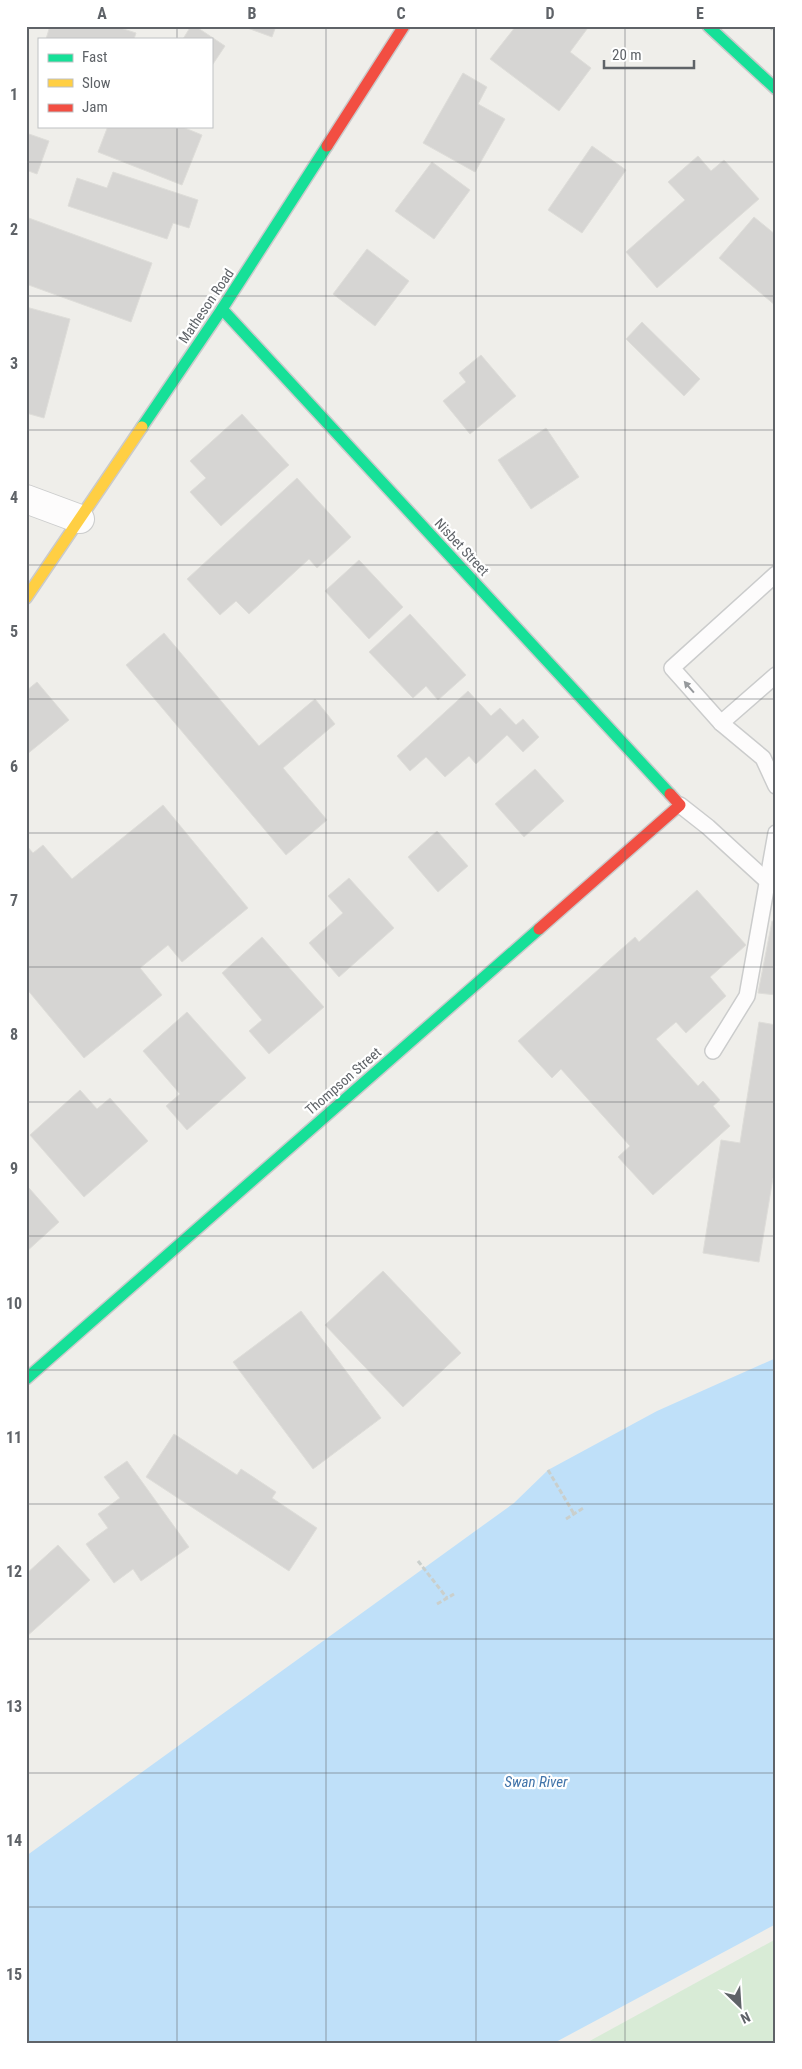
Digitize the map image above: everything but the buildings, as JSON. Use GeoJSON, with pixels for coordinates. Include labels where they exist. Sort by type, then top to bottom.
{"type":"FeatureCollection","features":[{"type":"Feature","properties":{"kind":"street","name":"Matheson Road"},"geometry":{"type":"LineString","coordinates":[[26,598],[222,309],[404,26]]}},
{"type":"Feature","properties":{"kind":"street"},"geometry":{"type":"LineString","coordinates":[[708,26],[776,89]]}},
{"type":"Feature","properties":{"kind":"street","name":"Nisbet Street"},"geometry":{"type":"LineString","coordinates":[[222,309],[680,805]]}},
{"type":"Feature","properties":{"kind":"street"},"geometry":{"type":"LineString","coordinates":[[26,499],[80,518]]}},
{"type":"Feature","properties":{"kind":"street","name":"Thompson Street"},"geometry":{"type":"LineString","coordinates":[[26,1379],[680,805]]}},
{"type":"Feature","properties":{"kind":"lane"},"geometry":{"type":"LineString","coordinates":[[776,574],[672,668],[721,723],[763,758],[776,786]]}},
{"type":"Feature","properties":{"kind":"lane"},"geometry":{"type":"LineString","coordinates":[[721,723],[776,675]]}},
{"type":"Feature","properties":{"kind":"lane"},"geometry":{"type":"LineString","coordinates":[[680,805],[708,827],[766,880]]}},
{"type":"Feature","properties":{"kind":"lane"},"geometry":{"type":"LineString","coordinates":[[713,1051],[747,996],[766,880],[776,833]]}},
{"type":"Feature","properties":{"kind":"path"},"geometry":{"type":"LineString","coordinates":[[768,26],[776,33]]}},
{"type":"Feature","properties":{"kind":"path"},"geometry":{"type":"LineString","coordinates":[[548,1470],[574,1514]]}},
{"type":"Feature","properties":{"kind":"path"},"geometry":{"type":"LineString","coordinates":[[566,1518],[585,1507]]}},
{"type":"Feature","properties":{"kind":"path"},"geometry":{"type":"LineString","coordinates":[[418,1561],[447,1598]]}},
{"type":"Feature","properties":{"kind":"path"},"geometry":{"type":"LineString","coordinates":[[437,1604],[454,1594]]}},
{"type":"Feature","properties":{"kind":"green space"},"geometry":{"type":"Polygon","coordinates":[[[776,1939],[776,2043],[586,2043],[776,1939]]]}},
{"type":"Feature","properties":{"kind":"water","name":"Swan River"},"geometry":{"type":"Polygon","coordinates":[[[776,1358],[776,1924],[554,2043],[26,2043],[26,1856],[514,1503],[548,1470],[657,1411],[776,1358]]]}},
{"type":"Feature","properties":{"kind":"traffic: fast"},"geometry":{"type":"LineString","coordinates":[[708,26],[776,89]]}},
{"type":"Feature","properties":{"kind":"traffic: fast"},"geometry":{"type":"LineString","coordinates":[[142,427],[222,309],[327,146]]}},
{"type":"Feature","properties":{"kind":"traffic: fast"},"geometry":{"type":"LineString","coordinates":[[222,309],[670,794]]}},
{"type":"Feature","properties":{"kind":"traffic: fast"},"geometry":{"type":"LineString","coordinates":[[26,1379],[539,929]]}},
{"type":"Feature","properties":{"kind":"traffic: slow"},"geometry":{"type":"LineString","coordinates":[[26,598],[142,427]]}},
{"type":"Feature","properties":{"kind":"traffic: jam"},"geometry":{"type":"LineString","coordinates":[[327,146],[404,26]]}},
{"type":"Feature","properties":{"kind":"traffic: jam"},"geometry":{"type":"LineString","coordinates":[[539,929],[680,805],[670,794]]}}]}
